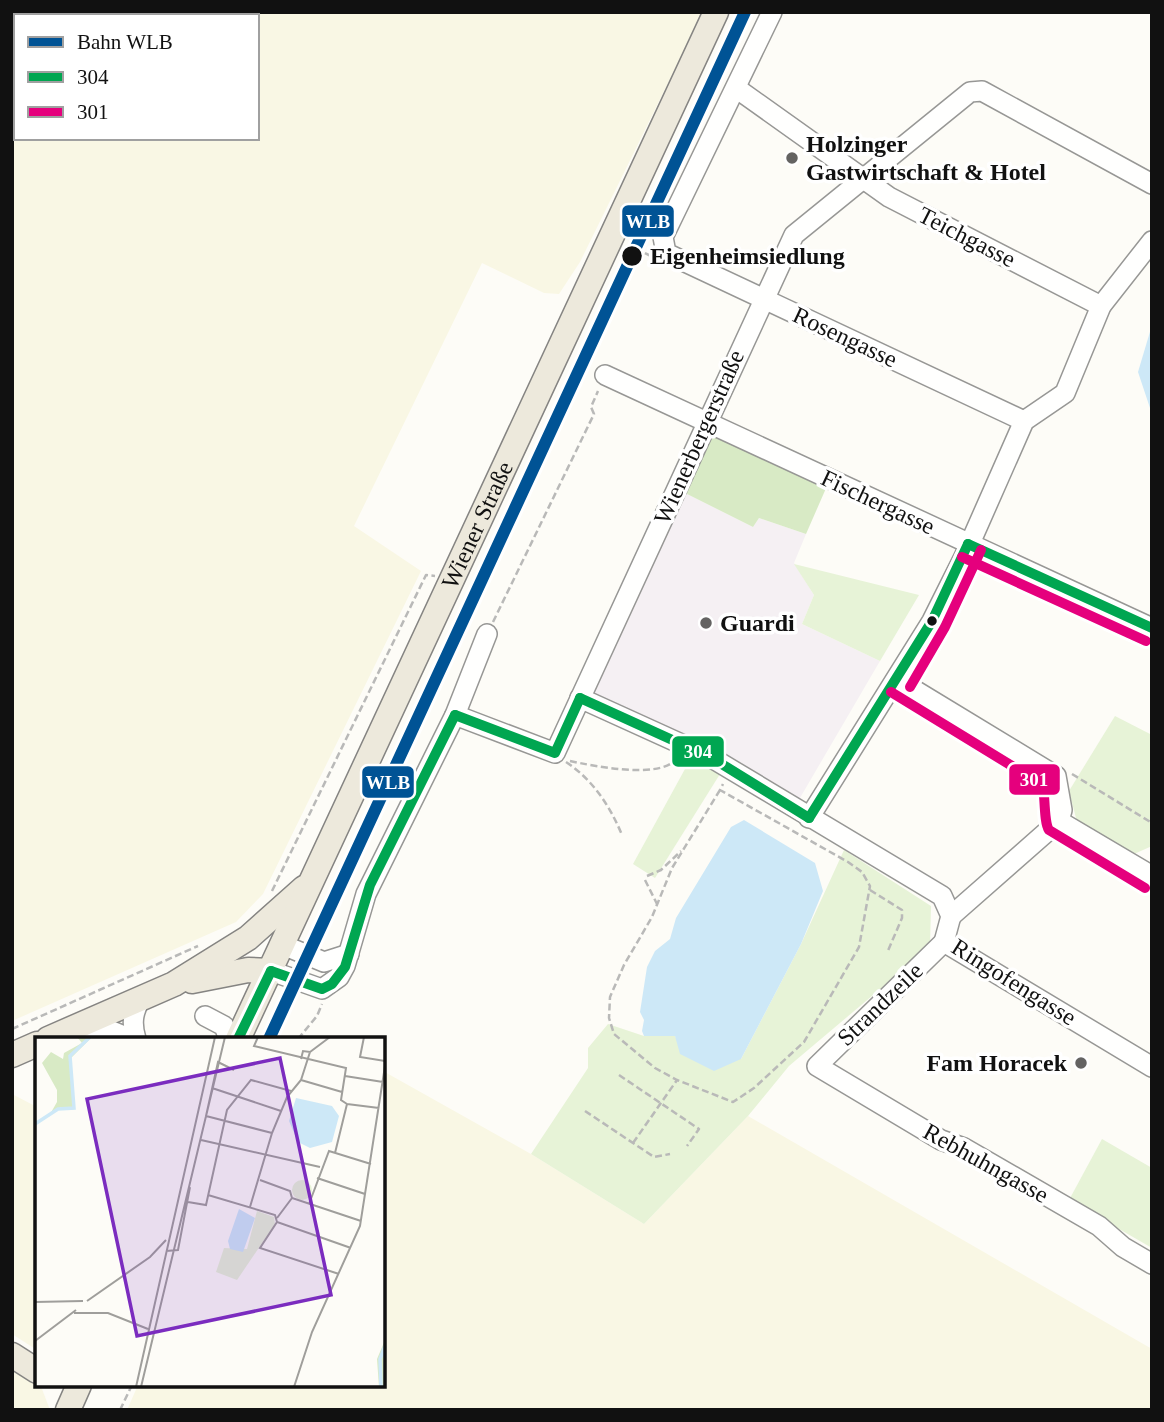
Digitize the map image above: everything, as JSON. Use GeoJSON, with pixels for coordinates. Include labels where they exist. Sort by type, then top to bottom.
{"type":"FeatureCollection","features":[{"type":"Feature","properties":{"kind":"main road","name":"Wiener Straße"},"geometry":{"type":"LineString","coordinates":[[239,1037],[716,12]]}},
{"type":"Feature","properties":{"kind":"main road"},"geometry":{"type":"LineString","coordinates":[[52,1037],[174,984],[248,939],[312,880]]}},
{"type":"Feature","properties":{"kind":"main road"},"geometry":{"type":"LineString","coordinates":[[174,984],[248,970],[271,971]]}},
{"type":"Feature","properties":{"kind":"main road"},"geometry":{"type":"LineString","coordinates":[[12,1055],[35,1045]]}},
{"type":"Feature","properties":{"kind":"main road"},"geometry":{"type":"LineString","coordinates":[[12,1355],[35,1370]]}},
{"type":"Feature","properties":{"kind":"street"},"geometry":{"type":"LineString","coordinates":[[654,255],[772,12]]}},
{"type":"Feature","properties":{"kind":"street","name":"Teichgasse"},"geometry":{"type":"LineString","coordinates":[[737,88],[861,180],[1101,306]]}},
{"type":"Feature","properties":{"kind":"street","name":"Wienerbergerstraße"},"geometry":{"type":"LineString","coordinates":[[455,715],[555,753],[762,299],[794,235],[976,90],[1152,184]]}},
{"type":"Feature","properties":{"kind":"street"},"geometry":{"type":"LineString","coordinates":[[810,818],[898,680],[932,621],[1024,421],[1065,393],[1101,306],[1152,241]]}},
{"type":"Feature","properties":{"kind":"street","name":"Rosengasse"},"geometry":{"type":"LineString","coordinates":[[654,255],[762,299],[1024,421]]}},
{"type":"Feature","properties":{"kind":"street","name":"Fischergasse"},"geometry":{"type":"LineString","coordinates":[[605,375],[1152,628]]}},
{"type":"Feature","properties":{"kind":"street"},"geometry":{"type":"LineString","coordinates":[[271,971],[322,989],[328,988],[339,976],[349,954],[366,894],[455,715],[487,634]]}},
{"type":"Feature","properties":{"kind":"street"},"geometry":{"type":"LineString","coordinates":[[898,680],[1056,776],[1062,810],[1059,821],[951,916]]}},
{"type":"Feature","properties":{"kind":"street","name":"Ringofengasse"},"geometry":{"type":"LineString","coordinates":[[580,698],[726,779],[810,818],[942,896],[951,916],[944,942],[1152,1067]]}},
{"type":"Feature","properties":{"kind":"street"},"geometry":{"type":"LineString","coordinates":[[1059,821],[1150,873]]}},
{"type":"Feature","properties":{"kind":"street","name":"Strandzeile"},"geometry":{"type":"LineString","coordinates":[[817,1066],[944,942]]}},
{"type":"Feature","properties":{"kind":"street"},"geometry":{"type":"LineString","coordinates":[[283,945],[324,962],[349,954]]}},
{"type":"Feature","properties":{"kind":"street"},"geometry":{"type":"LineString","coordinates":[[134,1037],[132,1027],[141,998]]}},
{"type":"Feature","properties":{"kind":"street"},"geometry":{"type":"LineString","coordinates":[[205,1016],[224,1026],[228,1037]]}},
{"type":"Feature","properties":{"kind":"street"},"geometry":{"type":"LineString","coordinates":[[77,1026],[107,1029],[129,1037]]}},
{"type":"Feature","properties":{"kind":"street","name":"Rebhuhngasse"},"geometry":{"type":"LineString","coordinates":[[817,1066],[941,1140],[964,1148],[1099,1226],[1123,1247],[1152,1264]]}},
{"type":"Feature","properties":{"kind":"path"},"geometry":{"type":"LineString","coordinates":[[632,242],[630,246],[654,255]]}},
{"type":"Feature","properties":{"kind":"path"},"geometry":{"type":"LineString","coordinates":[[487,634],[594,414],[591,407],[605,375]]}},
{"type":"Feature","properties":{"kind":"path"},"geometry":{"type":"LineString","coordinates":[[267,898],[426,575],[453,577]]}},
{"type":"Feature","properties":{"kind":"path"},"geometry":{"type":"LineString","coordinates":[[622,835],[600,794],[578,770],[563,760],[646,770],[671,765],[681,752]]}},
{"type":"Feature","properties":{"kind":"path"},"geometry":{"type":"LineString","coordinates":[[1072,774],[1152,822]]}},
{"type":"Feature","properties":{"kind":"path"},"geometry":{"type":"LineString","coordinates":[[726,779],[848,862],[867,879],[870,890],[859,947],[804,1042],[793,1055],[754,1088],[733,1101],[677,1080],[633,1052],[614,1034],[609,1018],[610,996],[615,983],[685,845],[726,779]]}},
{"type":"Feature","properties":{"kind":"path"},"geometry":{"type":"LineString","coordinates":[[657,904],[646,878],[661,870],[685,845]]}},
{"type":"Feature","properties":{"kind":"path"},"geometry":{"type":"LineString","coordinates":[[870,890],[902,910],[902,918],[887,953]]}},
{"type":"Feature","properties":{"kind":"path"},"geometry":{"type":"LineString","coordinates":[[12,1029],[202,944]]}},
{"type":"Feature","properties":{"kind":"path"},"geometry":{"type":"LineString","coordinates":[[301,1037],[317,1016],[328,988]]}},
{"type":"Feature","properties":{"kind":"path"},"geometry":{"type":"LineString","coordinates":[[619,1075],[699,1129],[687,1146]]}},
{"type":"Feature","properties":{"kind":"path"},"geometry":{"type":"LineString","coordinates":[[633,1143],[677,1080]]}},
{"type":"Feature","properties":{"kind":"path"},"geometry":{"type":"LineString","coordinates":[[584,1111],[654,1157],[670,1154]]}},
{"type":"Feature","properties":{"kind":"path"},"geometry":{"type":"LineString","coordinates":[[120,1410],[131,1387]]}},
{"type":"Feature","properties":{"kind":"shaded area"},"geometry":{"type":"Polygon","coordinates":[[[12,12],[703,12],[580,262],[559,294],[544,293],[482,263],[354,526],[421,571],[263,894],[236,922],[12,1021],[12,12]]]}},
{"type":"Feature","properties":{"kind":"shaded area"},"geometry":{"type":"Polygon","coordinates":[[[685,493],[753,527],[759,518],[806,534],[794,563],[814,595],[802,624],[880,661],[790,815],[691,758],[584,707],[685,493]]]}},
{"type":"Feature","properties":{"kind":"shaded area"},"geometry":{"type":"Polygon","coordinates":[[[385,1072],[531,1154],[644,1224],[748,1116],[1152,1349],[1152,1410],[127,1410],[137,1387],[385,1387],[385,1072]]]}},
{"type":"Feature","properties":{"kind":"shaded area"},"geometry":{"type":"Polygon","coordinates":[[[12,1094],[35,1106],[35,1349],[12,1334],[12,1094]]]}},
{"type":"Feature","properties":{"kind":"shaded area"},"geometry":{"type":"Polygon","coordinates":[[[12,1369],[35,1384],[35,1387],[42,1389],[50,1410],[12,1410],[12,1369]]]}},
{"type":"Feature","properties":{"kind":"green space"},"geometry":{"type":"Polygon","coordinates":[[[712,433],[827,486],[806,534],[759,518],[753,527],[685,493],[712,433]]]}},
{"type":"Feature","properties":{"kind":"green space"},"geometry":{"type":"Polygon","coordinates":[[[794,564],[919,595],[880,661],[802,624],[814,595],[794,564]]]}},
{"type":"Feature","properties":{"kind":"green space"},"geometry":{"type":"Polygon","coordinates":[[[1115,716],[1152,735],[1152,846],[1134,854],[1077,822],[1069,791],[1115,716]]]}},
{"type":"Feature","properties":{"kind":"green space"},"geometry":{"type":"Polygon","coordinates":[[[691,758],[720,774],[655,878],[633,864],[691,758]]]}},
{"type":"Feature","properties":{"kind":"green space"},"geometry":{"type":"Polygon","coordinates":[[[844,850],[931,906],[930,947],[789,1066],[748,1116],[644,1224],[531,1154],[588,1068],[588,1048],[608,1024],[644,1036],[675,1036],[677,1040],[741,1059],[801,944],[844,850]]]}},
{"type":"Feature","properties":{"kind":"green space"},"geometry":{"type":"Polygon","coordinates":[[[1102,1139],[1152,1168],[1152,1248],[1069,1200],[1102,1139]]]}},
{"type":"Feature","properties":{"kind":"water"},"geometry":{"type":"Polygon","coordinates":[[[1152,325],[1152,414],[1138,372],[1152,325]]]}},
{"type":"Feature","properties":{"kind":"water"},"geometry":{"type":"Polygon","coordinates":[[[744,820],[815,863],[823,891],[801,944],[741,1059],[714,1071],[680,1054],[675,1036],[644,1036],[644,1020],[640,1012],[647,967],[655,951],[670,939],[676,918],[731,827],[744,820]]]}},
{"type":"Feature","properties":{"kind":"rail line","name":"WLB"},"geometry":{"type":"LineString","coordinates":[[270,1037],[745,12]]}},
{"type":"Feature","properties":{"kind":"transit line","name":"304"},"geometry":{"type":"LineString","coordinates":[[968,544],[1152,628]]}},
{"type":"Feature","properties":{"kind":"transit line","name":"304"},"geometry":{"type":"LineString","coordinates":[[809,818],[932,621],[968,544]]}},
{"type":"Feature","properties":{"kind":"transit line","name":"301"},"geometry":{"type":"LineString","coordinates":[[910,687],[945,627],[981,550]]}},
{"type":"Feature","properties":{"kind":"transit line","name":"301"},"geometry":{"type":"LineString","coordinates":[[962,557],[1146,641]]}},
{"type":"Feature","properties":{"kind":"transit line","name":"301"},"geometry":{"type":"LineString","coordinates":[[891,692],[1043,785],[1045,816],[1049,830],[1145,888]]}},
{"type":"Feature","properties":{"kind":"transit line","name":"304"},"geometry":{"type":"LineString","coordinates":[[580,698],[712,758],[809,818]]}},
{"type":"Feature","properties":{"kind":"transit line","name":"304"},"geometry":{"type":"LineString","coordinates":[[455,715],[555,753],[580,698]]}},
{"type":"Feature","properties":{"kind":"transit line","name":"304"},"geometry":{"type":"LineString","coordinates":[[271,971],[322,989],[332,984],[345,967],[370,885],[455,715]]}},
{"type":"Feature","properties":{"kind":"transit line","name":"304"},"geometry":{"type":"LineString","coordinates":[[239,1037],[271,971]]}},
{"type":"Feature","properties":{"kind":"place","name":"Holzinger Gastwirtschaft & Hotel"},"geometry":{"type":"Point","coordinates":[792,158]}},
{"type":"Feature","properties":{"kind":"place","name":"Eigenheimsiedlung"},"geometry":{"type":"Point","coordinates":[632,256]}},
{"type":"Feature","properties":{"kind":"place","name":"Guardi"},"geometry":{"type":"Point","coordinates":[706,623]}},
{"type":"Feature","properties":{"kind":"place","name":"Fam Horacek"},"geometry":{"type":"Point","coordinates":[1081,1063]}}]}
